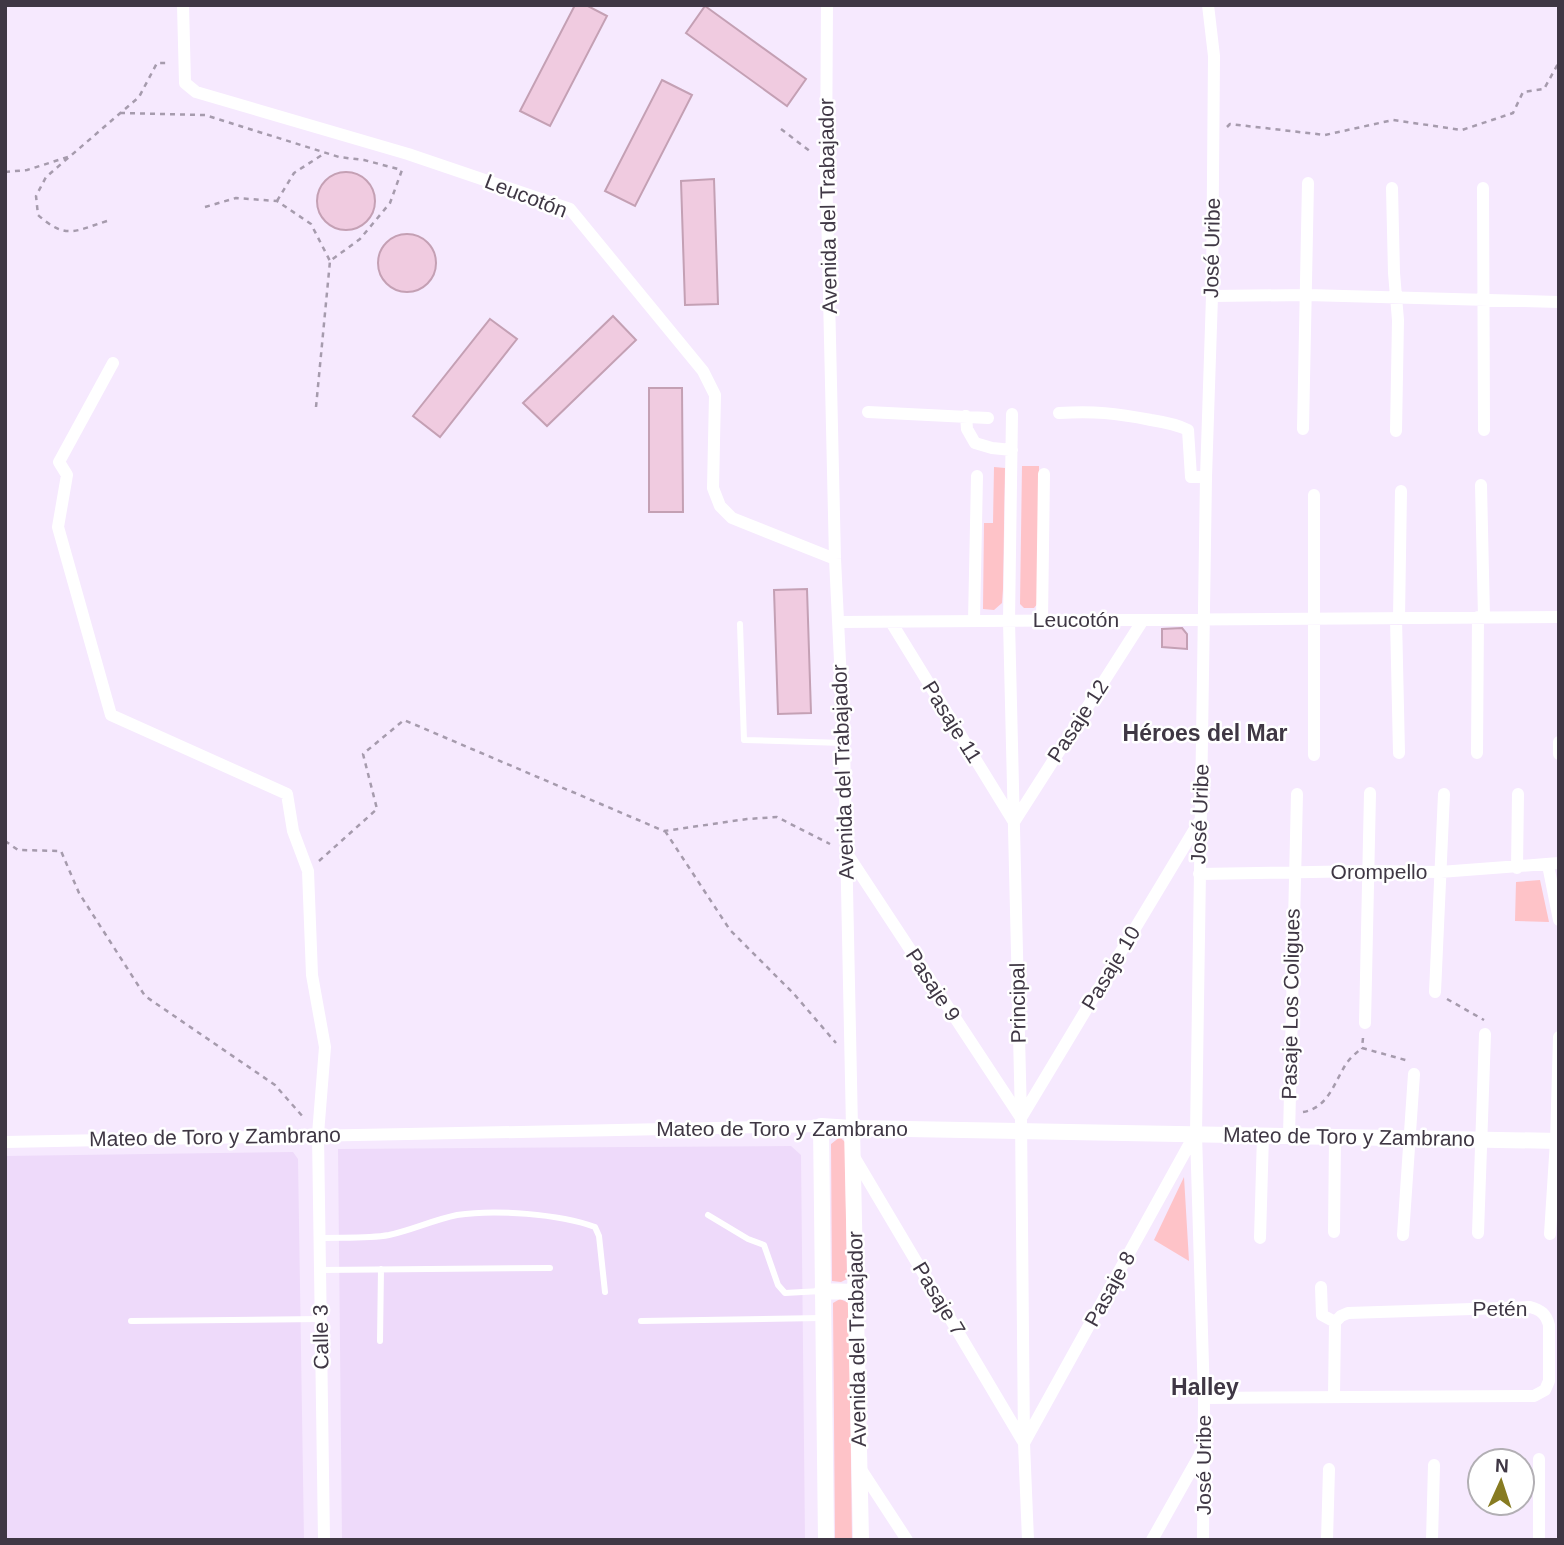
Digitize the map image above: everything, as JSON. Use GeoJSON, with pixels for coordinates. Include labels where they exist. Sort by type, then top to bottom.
{"type":"FeatureCollection","features":[{"type":"Feature","properties":{"kind":"street","name":"Leucotón"},"geometry":{"type":"LineString","coordinates":[[183,5],[185,83],[196,92],[408,154],[570,209],[702,371],[715,395],[713,488],[720,506],[732,518],[835,559]]}},
{"type":"Feature","properties":{"kind":"street","name":"Avenida del Trabajador"},"geometry":{"type":"LineString","coordinates":[[827,5],[826,164],[835,559],[844,743],[861,1540]]}},
{"type":"Feature","properties":{"kind":"street","name":"José Uribe"},"geometry":{"type":"LineString","coordinates":[[1203,1540],[1204,1398],[1196,1134],[1206,477],[1212,296],[1214,56],[1209,5]]}},
{"type":"Feature","properties":{"kind":"street"},"geometry":{"type":"LineString","coordinates":[[1303,429],[1308,183]]}},
{"type":"Feature","properties":{"kind":"street"},"geometry":{"type":"LineString","coordinates":[[1392,188],[1398,320],[1396,430]]}},
{"type":"Feature","properties":{"kind":"street"},"geometry":{"type":"LineString","coordinates":[[1483,188],[1484,430]]}},
{"type":"Feature","properties":{"kind":"street"},"geometry":{"type":"LineString","coordinates":[[1212,296],[1307,295],[1559,302]]}},
{"type":"Feature","properties":{"kind":"street"},"geometry":{"type":"LineString","coordinates":[[113,363],[59,462],[66,475],[58,527],[111,715],[287,794],[293,831],[309,871]]}},
{"type":"Feature","properties":{"kind":"street"},"geometry":{"type":"LineString","coordinates":[[1059,412],[1099,411],[1176,424],[1188,430],[1191,477],[1206,477]]}},
{"type":"Feature","properties":{"kind":"street"},"geometry":{"type":"LineString","coordinates":[[868,412],[988,418]]}},
{"type":"Feature","properties":{"kind":"street","name":"Principal"},"geometry":{"type":"LineString","coordinates":[[1012,414],[1009,621],[1028,1540]]}},
{"type":"Feature","properties":{"kind":"street"},"geometry":{"type":"LineString","coordinates":[[966,416],[968,429],[975,443],[1012,450]]}},
{"type":"Feature","properties":{"kind":"street"},"geometry":{"type":"LineString","coordinates":[[1042,621],[1044,474]]}},
{"type":"Feature","properties":{"kind":"street"},"geometry":{"type":"LineString","coordinates":[[974,621],[977,476]]}},
{"type":"Feature","properties":{"kind":"street"},"geometry":{"type":"LineString","coordinates":[[1478,753],[1481,485]]}},
{"type":"Feature","properties":{"kind":"street"},"geometry":{"type":"LineString","coordinates":[[1399,753],[1401,491]]}},
{"type":"Feature","properties":{"kind":"street"},"geometry":{"type":"LineString","coordinates":[[1314,495],[1314,755]]}},
{"type":"Feature","properties":{"kind":"street","name":"Leucotón"},"geometry":{"type":"LineString","coordinates":[[839,622],[1559,617]]}},
{"type":"Feature","properties":{"kind":"street","name":"Pasaje 12"},"geometry":{"type":"LineString","coordinates":[[1014,822],[1143,620]]}},
{"type":"Feature","properties":{"kind":"street","name":"Pasaje 11"},"geometry":{"type":"LineString","coordinates":[[891,622],[1014,822]]}},
{"type":"Feature","properties":{"kind":"street"},"geometry":{"type":"LineString","coordinates":[[1559,742],[1559,754]]}},
{"type":"Feature","properties":{"kind":"street"},"geometry":{"type":"LineString","coordinates":[[1365,1023],[1370,793]]}},
{"type":"Feature","properties":{"kind":"street","name":"Pasaje Los Coligues"},"geometry":{"type":"LineString","coordinates":[[1289,1136],[1297,794]]}},
{"type":"Feature","properties":{"kind":"street"},"geometry":{"type":"LineString","coordinates":[[1435,992],[1444,794]]}},
{"type":"Feature","properties":{"kind":"street"},"geometry":{"type":"LineString","coordinates":[[1517,868],[1518,794]]}},
{"type":"Feature","properties":{"kind":"street","name":"Pasaje 10"},"geometry":{"type":"LineString","coordinates":[[1021,1124],[1201,818]]}},
{"type":"Feature","properties":{"kind":"street","name":"Pasaje 9"},"geometry":{"type":"LineString","coordinates":[[846,852],[1021,1124]]}},
{"type":"Feature","properties":{"kind":"street"},"geometry":{"type":"LineString","coordinates":[[1553,864],[1559,920]]}},
{"type":"Feature","properties":{"kind":"street","name":"Orompello"},"geometry":{"type":"LineString","coordinates":[[1199,874],[1440,872],[1553,864]]}},
{"type":"Feature","properties":{"kind":"street","name":"Calle 3"},"geometry":{"type":"LineString","coordinates":[[309,871],[312,975],[325,1047],[318,1134],[324,1540]]}},
{"type":"Feature","properties":{"kind":"street"},"geometry":{"type":"LineString","coordinates":[[1478,1233],[1485,1034]]}},
{"type":"Feature","properties":{"kind":"street"},"geometry":{"type":"LineString","coordinates":[[1550,1234],[1558,1141],[1559,1038]]}},
{"type":"Feature","properties":{"kind":"street"},"geometry":{"type":"LineString","coordinates":[[1404,1235],[1414,1074]]}},
{"type":"Feature","properties":{"kind":"street","name":"Mateo de Toro y Zambrano"},"geometry":{"type":"LineString","coordinates":[[5,1142],[318,1134],[1021,1124],[1196,1134],[1558,1141]]}},
{"type":"Feature","properties":{"kind":"street","name":"Avenida del Trabajador"},"geometry":{"type":"LineString","coordinates":[[821,1126],[825,1540]]}},
{"type":"Feature","properties":{"kind":"street","name":"Pasaje 8"},"geometry":{"type":"LineString","coordinates":[[1024,1443],[1196,1134]]}},
{"type":"Feature","properties":{"kind":"street"},"geometry":{"type":"LineString","coordinates":[[1260,1238],[1262,1135]]}},
{"type":"Feature","properties":{"kind":"street"},"geometry":{"type":"LineString","coordinates":[[1334,1232],[1335,1137]]}},
{"type":"Feature","properties":{"kind":"street","name":"Pasaje 7"},"geometry":{"type":"LineString","coordinates":[[853,1155],[1024,1443]]}},
{"type":"Feature","properties":{"kind":"street"},"geometry":{"type":"LineString","coordinates":[[1321,1287],[1322,1315],[1335,1322],[1334,1396]]}},
{"type":"Feature","properties":{"kind":"street"},"geometry":{"type":"LineString","coordinates":[[822,1291],[855,1292]]}},
{"type":"Feature","properties":{"kind":"street","name":"Petén"},"geometry":{"type":"LineString","coordinates":[[1204,1398],[1534,1396],[1545,1391],[1549,1381],[1549,1325],[1544,1313],[1530,1307],[1348,1313],[1335,1322]]}},
{"type":"Feature","properties":{"kind":"street"},"geometry":{"type":"LineString","coordinates":[[1152,1540],[1204,1447]]}},
{"type":"Feature","properties":{"kind":"street"},"geometry":{"type":"LineString","coordinates":[[1539,1459],[1539,1540]]}},
{"type":"Feature","properties":{"kind":"street"},"geometry":{"type":"LineString","coordinates":[[1432,1540],[1434,1465]]}},
{"type":"Feature","properties":{"kind":"street"},"geometry":{"type":"LineString","coordinates":[[860,1468],[906,1540]]}},
{"type":"Feature","properties":{"kind":"street"},"geometry":{"type":"LineString","coordinates":[[1327,1540],[1329,1469]]}},
{"type":"Feature","properties":{"kind":"lane"},"geometry":{"type":"LineString","coordinates":[[740,624],[744,740],[844,743]]}},
{"type":"Feature","properties":{"kind":"lane"},"geometry":{"type":"LineString","coordinates":[[319,1238],[389,1235],[419,1224],[459,1215],[521,1213],[578,1221],[595,1227],[599,1236],[606,1292]]}},
{"type":"Feature","properties":{"kind":"lane"},"geometry":{"type":"LineString","coordinates":[[708,1215],[748,1239],[764,1245],[778,1286],[785,1293],[822,1291]]}},
{"type":"Feature","properties":{"kind":"lane"},"geometry":{"type":"LineString","coordinates":[[320,1269],[550,1268]]}},
{"type":"Feature","properties":{"kind":"lane"},"geometry":{"type":"LineString","coordinates":[[380,1341],[381,1269]]}},
{"type":"Feature","properties":{"kind":"lane"},"geometry":{"type":"LineString","coordinates":[[131,1321],[321,1318]]}},
{"type":"Feature","properties":{"kind":"lane"},"geometry":{"type":"LineString","coordinates":[[641,1321],[822,1318]]}},
{"type":"Feature","properties":{"kind":"path"},"geometry":{"type":"LineString","coordinates":[[107,220],[68,233],[51,227],[38,215],[36,196],[46,177],[139,97],[157,64],[184,62]]}},
{"type":"Feature","properties":{"kind":"path"},"geometry":{"type":"LineString","coordinates":[[1213,138],[1230,124],[1325,135],[1393,120],[1462,130],[1513,113],[1523,92],[1544,89],[1559,62]]}},
{"type":"Feature","properties":{"kind":"path"},"geometry":{"type":"LineString","coordinates":[[120,113],[205,115],[326,153],[402,170]]}},
{"type":"Feature","properties":{"kind":"path"},"geometry":{"type":"LineString","coordinates":[[780,129],[826,164]]}},
{"type":"Feature","properties":{"kind":"path"},"geometry":{"type":"LineString","coordinates":[[276,201],[295,173],[326,153]]}},
{"type":"Feature","properties":{"kind":"path"},"geometry":{"type":"LineString","coordinates":[[330,261],[360,239],[390,203],[408,154]]}},
{"type":"Feature","properties":{"kind":"path"},"geometry":{"type":"LineString","coordinates":[[5,172],[27,170],[71,156]]}},
{"type":"Feature","properties":{"kind":"path"},"geometry":{"type":"LineString","coordinates":[[205,207],[236,198],[276,201],[312,224],[330,261],[316,407]]}},
{"type":"Feature","properties":{"kind":"path"},"geometry":{"type":"LineString","coordinates":[[309,871],[377,809],[363,754],[404,720],[664,831],[747,818],[777,817],[846,852]]}},
{"type":"Feature","properties":{"kind":"path"},"geometry":{"type":"LineString","coordinates":[[664,831],[730,930],[794,994],[840,1048],[851,1057]]}},
{"type":"Feature","properties":{"kind":"path"},"geometry":{"type":"LineString","coordinates":[[5,841],[18,850],[61,851],[79,893],[145,996],[275,1085],[318,1134]]}},
{"type":"Feature","properties":{"kind":"path"},"geometry":{"type":"LineString","coordinates":[[1435,992],[1485,1020],[1485,1034]]}},
{"type":"Feature","properties":{"kind":"path"},"geometry":{"type":"LineString","coordinates":[[1289,1115],[1312,1111],[1331,1093],[1347,1061],[1362,1048],[1365,1023]]}},
{"type":"Feature","properties":{"kind":"path"},"geometry":{"type":"LineString","coordinates":[[1362,1048],[1415,1063],[1414,1074]]}},
{"type":"Feature","properties":{"kind":"shaded area"},"geometry":{"type":"Polygon","coordinates":[[[1022,466],[1039,466],[1038,603],[1034,608],[1024,608],[1020,604],[1022,466]]]}},
{"type":"Feature","properties":{"kind":"shaded area"},"geometry":{"type":"Polygon","coordinates":[[[994,467],[1005,468],[1002,603],[994,610],[983,609],[984,523],[993,523],[994,467]]]}},
{"type":"Feature","properties":{"kind":"shaded area"},"geometry":{"type":"Polygon","coordinates":[[[1540,880],[1549,922],[1515,921],[1516,882],[1540,880]]]}},
{"type":"Feature","properties":{"kind":"shaded area"},"geometry":{"type":"Polygon","coordinates":[[[840,1137],[845,1142],[847,1279],[841,1282],[832,1281],[831,1144],[840,1137]]]}},
{"type":"Feature","properties":{"kind":"shaded area"},"geometry":{"type":"Polygon","coordinates":[[[791,1146],[801,1155],[805,1540],[342,1540],[338,1149],[791,1146]]]}},
{"type":"Feature","properties":{"kind":"shaded area"},"geometry":{"type":"Polygon","coordinates":[[[293,1152],[298,1159],[304,1540],[5,1540],[5,1156],[293,1152]]]}},
{"type":"Feature","properties":{"kind":"shaded area"},"geometry":{"type":"Polygon","coordinates":[[[1184,1177],[1189,1261],[1154,1240],[1184,1177]]]}},
{"type":"Feature","properties":{"kind":"shaded area"},"geometry":{"type":"Polygon","coordinates":[[[840,1299],[849,1303],[852,1540],[835,1540],[833,1303],[840,1299]]]}},
{"type":"Feature","properties":{"kind":"building"},"geometry":{"type":"Polygon","coordinates":[[[575,5],[586,5],[607,16],[550,126],[520,111],[575,5]]]}},
{"type":"Feature","properties":{"kind":"building"},"geometry":{"type":"Polygon","coordinates":[[[705,6],[806,79],[787,106],[686,33],[705,6]]]}},
{"type":"Feature","properties":{"kind":"building"},"geometry":{"type":"Polygon","coordinates":[[[662,80],[692,95],[635,206],[605,191],[662,80]]]}},
{"type":"Feature","properties":{"kind":"building"},"geometry":{"type":"Polygon","coordinates":[[[346,172],[362,177],[370,185],[375,201],[370,217],[362,225],[346,230],[330,225],[322,217],[317,201],[322,185],[330,177],[346,172]]]}},
{"type":"Feature","properties":{"kind":"building"},"geometry":{"type":"Polygon","coordinates":[[[714,179],[718,304],[685,305],[681,181],[714,179]]]}},
{"type":"Feature","properties":{"kind":"building"},"geometry":{"type":"Polygon","coordinates":[[[407,234],[423,239],[431,247],[436,263],[431,279],[423,287],[407,292],[391,287],[383,279],[378,263],[383,247],[391,239],[407,234]]]}},
{"type":"Feature","properties":{"kind":"building"},"geometry":{"type":"Polygon","coordinates":[[[613,316],[636,340],[547,426],[523,403],[613,316]]]}},
{"type":"Feature","properties":{"kind":"building"},"geometry":{"type":"Polygon","coordinates":[[[490,319],[517,339],[440,437],[413,416],[490,319]]]}},
{"type":"Feature","properties":{"kind":"building"},"geometry":{"type":"Polygon","coordinates":[[[649,388],[682,388],[683,512],[649,512],[649,388]]]}},
{"type":"Feature","properties":{"kind":"building"},"geometry":{"type":"Polygon","coordinates":[[[807,589],[811,713],[778,714],[774,590],[807,589]]]}},
{"type":"Feature","properties":{"kind":"building"},"geometry":{"type":"Polygon","coordinates":[[[1182,628],[1187,634],[1187,649],[1162,647],[1162,629],[1182,628]]]}},
{"type":"Feature","properties":{"kind":"district","name":"Héroes del Mar"},"geometry":{"type":"Point","coordinates":[1205,733]}},
{"type":"Feature","properties":{"kind":"district","name":"Halley"},"geometry":{"type":"Point","coordinates":[1205,1387]}}]}
